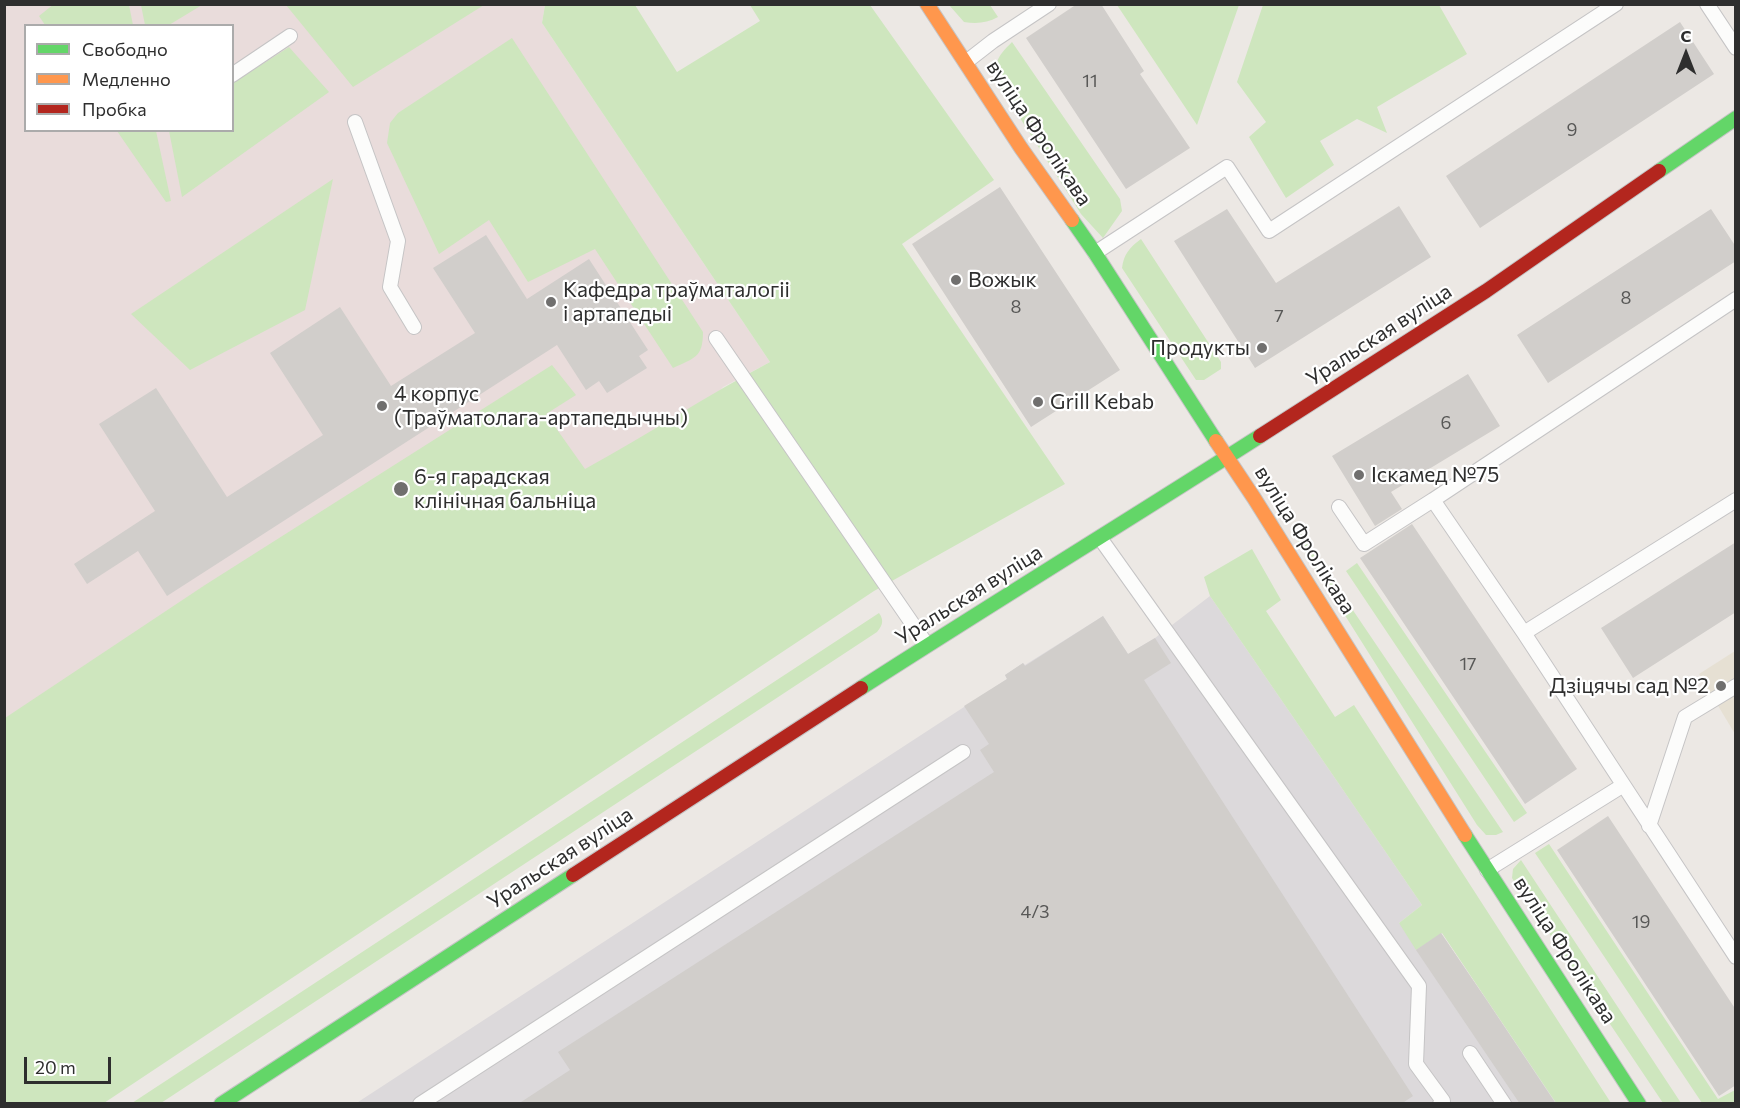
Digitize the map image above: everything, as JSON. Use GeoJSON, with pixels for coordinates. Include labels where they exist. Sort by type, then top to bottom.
{"type":"FeatureCollection","features":[{"type":"Feature","properties":{"kind":"street","name":"вуліца Фролікава"},"geometry":{"type":"LineString","coordinates":[[927,4],[1021,148],[1095,253],[1227,457],[1487,870],[1639,1104]]}},
{"type":"Feature","properties":{"kind":"street","name":"Уральская вуліца"},"geometry":{"type":"LineString","coordinates":[[221,1104],[989,604],[1100,538],[1486,291],[1736,118]]}},
{"type":"Feature","properties":{"kind":"lane"},"geometry":{"type":"LineString","coordinates":[[966,62],[1049,4]]}},
{"type":"Feature","properties":{"kind":"lane"},"geometry":{"type":"LineString","coordinates":[[1095,253],[1227,167],[1269,231],[1616,4]]}},
{"type":"Feature","properties":{"kind":"lane"},"geometry":{"type":"LineString","coordinates":[[1707,4],[1736,48]]}},
{"type":"Feature","properties":{"kind":"lane"},"geometry":{"type":"LineString","coordinates":[[234,74],[290,36]]}},
{"type":"Feature","properties":{"kind":"lane"},"geometry":{"type":"LineString","coordinates":[[355,122],[398,241],[390,287],[414,327]]}},
{"type":"Feature","properties":{"kind":"lane"},"geometry":{"type":"LineString","coordinates":[[1339,507],[1364,543],[1433,500],[1736,299]]}},
{"type":"Feature","properties":{"kind":"lane"},"geometry":{"type":"LineString","coordinates":[[716,338],[928,645]]}},
{"type":"Feature","properties":{"kind":"lane"},"geometry":{"type":"LineString","coordinates":[[1433,500],[1524,633],[1736,957]]}},
{"type":"Feature","properties":{"kind":"lane"},"geometry":{"type":"LineString","coordinates":[[1524,633],[1736,500]]}},
{"type":"Feature","properties":{"kind":"lane"},"geometry":{"type":"LineString","coordinates":[[1100,538],[1419,986],[1416,1064],[1443,1101],[1440,1104]]}},
{"type":"Feature","properties":{"kind":"lane"},"geometry":{"type":"LineString","coordinates":[[1649,826],[1685,717],[1736,686]]}},
{"type":"Feature","properties":{"kind":"lane"},"geometry":{"type":"LineString","coordinates":[[420,1104],[963,752]]}},
{"type":"Feature","properties":{"kind":"lane"},"geometry":{"type":"LineString","coordinates":[[1487,870],[1622,786]]}},
{"type":"Feature","properties":{"kind":"lane"},"geometry":{"type":"LineString","coordinates":[[1470,1053],[1504,1104]]}},
{"type":"Feature","properties":{"kind":"shaded area","name":"6-я гарадская клінічная бальніца"},"geometry":{"type":"Polygon","coordinates":[[[5,5],[545,5],[542,23],[770,362],[723,387],[104,1103],[5,1104],[5,5]]]}},
{"type":"Feature","properties":{"kind":"shaded area"},"geometry":{"type":"Polygon","coordinates":[[[1210,596],[1422,905],[1399,923],[1441,933],[1556,1103],[355,1104],[1007,679],[1005,675],[1023,663],[1025,665],[1103,616],[1128,654],[1155,638],[1210,596]]]}},
{"type":"Feature","properties":{"kind":"shaded area","name":"Дзіцячы сад №2"},"geometry":{"type":"Polygon","coordinates":[[[1735,651],[1735,734],[1699,674],[1735,651]]]}},
{"type":"Feature","properties":{"kind":"green space"},"geometry":{"type":"Polygon","coordinates":[[[54,4],[129,5],[133,24],[44,24],[39,16],[54,4]]]}},
{"type":"Feature","properties":{"kind":"green space"},"geometry":{"type":"Polygon","coordinates":[[[141,4],[202,5],[171,24],[145,24],[141,4]]]}},
{"type":"Feature","properties":{"kind":"green space"},"geometry":{"type":"Polygon","coordinates":[[[286,5],[484,5],[353,87],[286,5]]]}},
{"type":"Feature","properties":{"kind":"green space"},"geometry":{"type":"Polygon","coordinates":[[[545,5],[635,5],[677,72],[760,21],[750,5],[870,5],[994,180],[902,244],[1065,484],[874,591],[104,1103],[5,1104],[5,718],[205,585],[552,365],[576,395],[546,414],[585,469],[770,362],[542,23],[545,5]]]}},
{"type":"Feature","properties":{"kind":"green space"},"geometry":{"type":"Polygon","coordinates":[[[949,5],[990,5],[998,17],[982,23],[964,22],[949,5]]]}},
{"type":"Feature","properties":{"kind":"green space"},"geometry":{"type":"Polygon","coordinates":[[[1117,5],[1239,5],[1197,125],[1117,5]]]}},
{"type":"Feature","properties":{"kind":"green space"},"geometry":{"type":"Polygon","coordinates":[[[1263,5],[1439,5],[1467,54],[1377,107],[1387,133],[1357,119],[1320,141],[1334,165],[1286,198],[1249,137],[1266,122],[1237,82],[1263,5]]]}},
{"type":"Feature","properties":{"kind":"green space"},"geometry":{"type":"Polygon","coordinates":[[[512,38],[703,332],[699,352],[692,359],[673,368],[595,249],[528,282],[489,220],[439,254],[387,143],[390,123],[398,113],[512,38]]]}},
{"type":"Feature","properties":{"kind":"green space"},"geometry":{"type":"Polygon","coordinates":[[[1012,42],[1120,199],[1122,211],[1103,238],[1081,214],[999,85],[996,72],[997,62],[1012,42]]]}},
{"type":"Feature","properties":{"kind":"green space"},"geometry":{"type":"Polygon","coordinates":[[[289,47],[329,92],[182,197],[169,132],[234,132],[234,82],[289,47]]]}},
{"type":"Feature","properties":{"kind":"green space"},"geometry":{"type":"Polygon","coordinates":[[[118,132],[156,132],[171,201],[166,202],[118,132]]]}},
{"type":"Feature","properties":{"kind":"green space"},"geometry":{"type":"Polygon","coordinates":[[[333,179],[305,310],[190,370],[131,314],[333,179]]]}},
{"type":"Feature","properties":{"kind":"green space"},"geometry":{"type":"Polygon","coordinates":[[[1141,239],[1221,362],[1221,369],[1204,380],[1196,380],[1122,268],[1128,252],[1141,239]]]}},
{"type":"Feature","properties":{"kind":"green space"},"geometry":{"type":"Polygon","coordinates":[[[1300,532],[1503,832],[1486,835],[1477,825],[1295,536],[1300,532]]]}},
{"type":"Feature","properties":{"kind":"green space"},"geometry":{"type":"Polygon","coordinates":[[[1252,549],[1281,600],[1266,611],[1335,717],[1354,705],[1611,1103],[1556,1103],[1442,933],[1416,950],[1399,923],[1422,905],[1210,596],[1204,577],[1252,549]]]}},
{"type":"Feature","properties":{"kind":"green space"},"geometry":{"type":"Polygon","coordinates":[[[1357,563],[1527,813],[1514,822],[1346,571],[1357,563]]]}},
{"type":"Feature","properties":{"kind":"green space"},"geometry":{"type":"Polygon","coordinates":[[[879,613],[882,623],[877,632],[161,1103],[132,1103],[879,613]]]}},
{"type":"Feature","properties":{"kind":"green space"},"geometry":{"type":"Polygon","coordinates":[[[1549,844],[1718,1099],[1735,1090],[1735,1103],[1702,1103],[1535,853],[1549,844]]]}},
{"type":"Feature","properties":{"kind":"green space"},"geometry":{"type":"Polygon","coordinates":[[[1521,860],[1681,1103],[1663,1103],[1512,878],[1513,869],[1521,860]]]}},
{"type":"Feature","properties":{"kind":"building"},"geometry":{"type":"Polygon","coordinates":[[[1077,4],[1101,4],[1144,71],[1140,74],[1190,148],[1126,189],[1026,38],[1077,4]]]}},
{"type":"Feature","properties":{"kind":"building"},"geometry":{"type":"Polygon","coordinates":[[[1680,22],[1714,74],[1480,228],[1446,176],[1680,22]]]}},
{"type":"Feature","properties":{"kind":"building"},"geometry":{"type":"Polygon","coordinates":[[[1000,187],[1120,370],[1031,427],[912,244],[1000,187]]]}},
{"type":"Feature","properties":{"kind":"building"},"geometry":{"type":"Polygon","coordinates":[[[1399,206],[1431,257],[1255,368],[1174,241],[1227,209],[1276,283],[1399,206]]]}},
{"type":"Feature","properties":{"kind":"building"},"geometry":{"type":"Polygon","coordinates":[[[1711,209],[1736,247],[1736,261],[1548,383],[1517,335],[1711,209]]]}},
{"type":"Feature","properties":{"kind":"building","name":"4 корпус (Траўматолага-артапедычны)"},"geometry":{"type":"Polygon","coordinates":[[[486,235],[527,299],[589,259],[648,350],[639,356],[647,368],[607,393],[599,381],[586,390],[557,345],[167,596],[138,551],[87,584],[74,564],[155,511],[99,424],[156,388],[227,497],[323,435],[270,353],[340,307],[391,386],[475,333],[433,268],[486,235]]]}},
{"type":"Feature","properties":{"kind":"building"},"geometry":{"type":"Polygon","coordinates":[[[1468,374],[1500,426],[1391,492],[1402,509],[1375,526],[1332,456],[1468,374]]]}},
{"type":"Feature","properties":{"kind":"building"},"geometry":{"type":"Polygon","coordinates":[[[1412,524],[1577,769],[1525,804],[1360,558],[1412,524]]]}},
{"type":"Feature","properties":{"kind":"building"},"geometry":{"type":"Polygon","coordinates":[[[1736,542],[1736,612],[1633,678],[1601,628],[1736,542]]]}},
{"type":"Feature","properties":{"kind":"building"},"geometry":{"type":"Polygon","coordinates":[[[1103,616],[1128,654],[1155,638],[1171,663],[1144,680],[1413,1096],[1401,1104],[518,1104],[570,1070],[558,1052],[994,772],[980,750],[989,744],[964,706],[1007,679],[1005,675],[1023,663],[1025,666],[1103,616]]]}},
{"type":"Feature","properties":{"kind":"building"},"geometry":{"type":"Polygon","coordinates":[[[1608,816],[1736,1010],[1736,1085],[1719,1096],[1557,850],[1608,816]]]}},
{"type":"Feature","properties":{"kind":"building"},"geometry":{"type":"Polygon","coordinates":[[[1441,933],[1556,1104],[1520,1104],[1416,950],[1441,933]]]}},
{"type":"Feature","properties":{"kind":"traffic: fast"},"geometry":{"type":"LineString","coordinates":[[1659,171],[1736,118]]}},
{"type":"Feature","properties":{"kind":"traffic: fast"},"geometry":{"type":"LineString","coordinates":[[1072,220],[1216,441]]}},
{"type":"Feature","properties":{"kind":"traffic: fast"},"geometry":{"type":"LineString","coordinates":[[861,688],[1260,436]]}},
{"type":"Feature","properties":{"kind":"traffic: fast"},"geometry":{"type":"LineString","coordinates":[[1465,835],[1639,1104]]}},
{"type":"Feature","properties":{"kind":"traffic: fast"},"geometry":{"type":"LineString","coordinates":[[221,1104],[573,875]]}},
{"type":"Feature","properties":{"kind":"traffic: slow"},"geometry":{"type":"LineString","coordinates":[[927,4],[1021,148],[1072,220]]}},
{"type":"Feature","properties":{"kind":"traffic: slow"},"geometry":{"type":"LineString","coordinates":[[1216,441],[1465,835]]}},
{"type":"Feature","properties":{"kind":"traffic: jam"},"geometry":{"type":"LineString","coordinates":[[1260,436],[1486,291],[1659,171]]}},
{"type":"Feature","properties":{"kind":"traffic: jam"},"geometry":{"type":"LineString","coordinates":[[573,875],[861,688]]}},
{"type":"Feature","properties":{"kind":"place","name":"Вожык"},"geometry":{"type":"Point","coordinates":[956,280]}},
{"type":"Feature","properties":{"kind":"place","name":"Кафедра траўматалогіі і артапедыі"},"geometry":{"type":"Point","coordinates":[551,302]}},
{"type":"Feature","properties":{"kind":"place","name":"Продукты"},"geometry":{"type":"Point","coordinates":[1262,348]}},
{"type":"Feature","properties":{"kind":"place","name":"Grill Kebab"},"geometry":{"type":"Point","coordinates":[1038,402]}},
{"type":"Feature","properties":{"kind":"place","name":"4 корпус (Траўматолага-артапедычны)"},"geometry":{"type":"Point","coordinates":[382,406]}},
{"type":"Feature","properties":{"kind":"place","name":"Іскамед №75"},"geometry":{"type":"Point","coordinates":[1359,475]}},
{"type":"Feature","properties":{"kind":"place","name":"6-я гарадская клінічная бальніца"},"geometry":{"type":"Point","coordinates":[401,489]}},
{"type":"Feature","properties":{"kind":"place","name":"Дзіцячы сад №2"},"geometry":{"type":"Point","coordinates":[1721,686]}}]}
